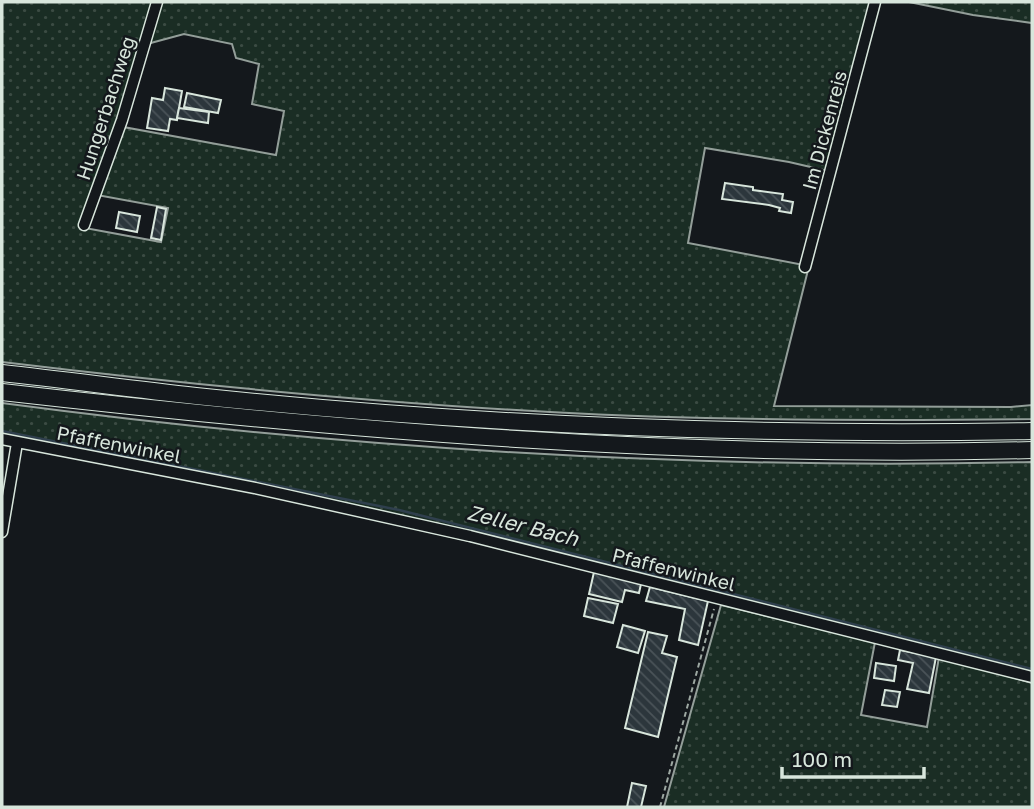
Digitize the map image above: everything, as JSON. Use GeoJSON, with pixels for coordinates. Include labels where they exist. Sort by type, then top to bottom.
{"type":"FeatureCollection","features":[{"type":"Feature","properties":{"kind":"highway"},"geometry":{"type":"LineString","coordinates":[[2,373],[197,396],[535,422],[769,430],[1032,430]]}},
{"type":"Feature","properties":{"kind":"highway"},"geometry":{"type":"LineString","coordinates":[[2,392],[270,422],[484,438],[697,448],[1032,450]]}},
{"type":"Feature","properties":{"kind":"street","name":"Hungerbachweg"},"geometry":{"type":"LineString","coordinates":[[84,225],[122,120],[157,2]]}},
{"type":"Feature","properties":{"kind":"street","name":"Im Dickenreis"},"geometry":{"type":"LineString","coordinates":[[805,267],[875,2]]}},
{"type":"Feature","properties":{"kind":"street","name":"Pfaffenwinkel"},"geometry":{"type":"LineString","coordinates":[[2,439],[302,498],[470,536],[1032,677]]}},
{"type":"Feature","properties":{"kind":"street"},"geometry":{"type":"LineString","coordinates":[[2,532],[17,443]]}},
{"type":"Feature","properties":{"kind":"path"},"geometry":{"type":"LineString","coordinates":[[660,807],[717,597]]}},
{"type":"Feature","properties":{"kind":"green space"},"geometry":{"type":"Polygon","coordinates":[[[2,2],[155,2],[85,228],[161,242],[168,208],[97,195],[123,127],[276,155],[284,111],[252,104],[259,64],[236,58],[232,44],[184,34],[147,44],[160,2],[873,2],[828,171],[705,148],[688,243],[809,266],[774,406],[1032,405],[1032,419],[791,420],[550,412],[276,391],[2,362],[2,2]]]}},
{"type":"Feature","properties":{"kind":"green space"},"geometry":{"type":"Polygon","coordinates":[[[909,2],[1032,2],[1032,23],[973,15],[909,2]]]}},
{"type":"Feature","properties":{"kind":"green space"},"geometry":{"type":"Polygon","coordinates":[[[2,403],[258,432],[516,452],[775,462],[1032,462],[1032,673],[836,624],[2,435],[2,403]]]}},
{"type":"Feature","properties":{"kind":"green space"},"geometry":{"type":"Polygon","coordinates":[[[721,605],[875,642],[861,715],[927,727],[939,657],[1032,683],[1032,807],[664,807],[721,605]]]}},
{"type":"Feature","properties":{"kind":"building"},"geometry":{"type":"Polygon","coordinates":[[[165,88],[182,91],[177,120],[170,119],[168,131],[147,128],[152,98],[163,100],[165,88]]]}},
{"type":"Feature","properties":{"kind":"building"},"geometry":{"type":"Polygon","coordinates":[[[187,93],[221,100],[218,113],[184,107],[187,93]]]}},
{"type":"Feature","properties":{"kind":"building"},"geometry":{"type":"Polygon","coordinates":[[[179,108],[209,112],[208,123],[177,118],[179,108]]]}},
{"type":"Feature","properties":{"kind":"building"},"geometry":{"type":"Polygon","coordinates":[[[725,183],[783,194],[782,200],[793,202],[791,213],[779,211],[780,208],[769,205],[722,199],[725,183]]]}},
{"type":"Feature","properties":{"kind":"building"},"geometry":{"type":"Polygon","coordinates":[[[157,207],[166,209],[161,240],[151,238],[157,207]]]}},
{"type":"Feature","properties":{"kind":"building"},"geometry":{"type":"Polygon","coordinates":[[[119,212],[140,216],[137,232],[116,228],[119,212]]]}},
{"type":"Feature","properties":{"kind":"building"},"geometry":{"type":"Polygon","coordinates":[[[594,572],[641,584],[639,593],[625,590],[622,602],[589,594],[594,572]]]}},
{"type":"Feature","properties":{"kind":"building"},"geometry":{"type":"Polygon","coordinates":[[[650,587],[708,601],[698,645],[679,640],[685,609],[646,601],[650,587]]]}},
{"type":"Feature","properties":{"kind":"building"},"geometry":{"type":"Polygon","coordinates":[[[588,598],[618,604],[613,623],[584,616],[588,598]]]}},
{"type":"Feature","properties":{"kind":"building"},"geometry":{"type":"Polygon","coordinates":[[[623,625],[645,631],[638,653],[617,647],[623,625]]]}},
{"type":"Feature","properties":{"kind":"building"},"geometry":{"type":"Polygon","coordinates":[[[648,632],[667,636],[662,653],[677,657],[658,737],[625,728],[648,632]]]}},
{"type":"Feature","properties":{"kind":"building"},"geometry":{"type":"Polygon","coordinates":[[[900,650],[936,657],[929,693],[907,689],[913,663],[898,660],[900,650]]]}},
{"type":"Feature","properties":{"kind":"building"},"geometry":{"type":"Polygon","coordinates":[[[876,663],[896,666],[894,681],[874,678],[876,663]]]}},
{"type":"Feature","properties":{"kind":"building"},"geometry":{"type":"Polygon","coordinates":[[[885,690],[900,692],[897,707],[882,705],[885,690]]]}},
{"type":"Feature","properties":{"kind":"building"},"geometry":{"type":"Polygon","coordinates":[[[632,783],[646,786],[641,807],[627,807],[632,783]]]}},
{"type":"Feature","properties":{"kind":"waterway","name":"Zeller Bach"},"geometry":{"type":"LineString","coordinates":[[2,431],[399,510],[1032,669]]}}]}
